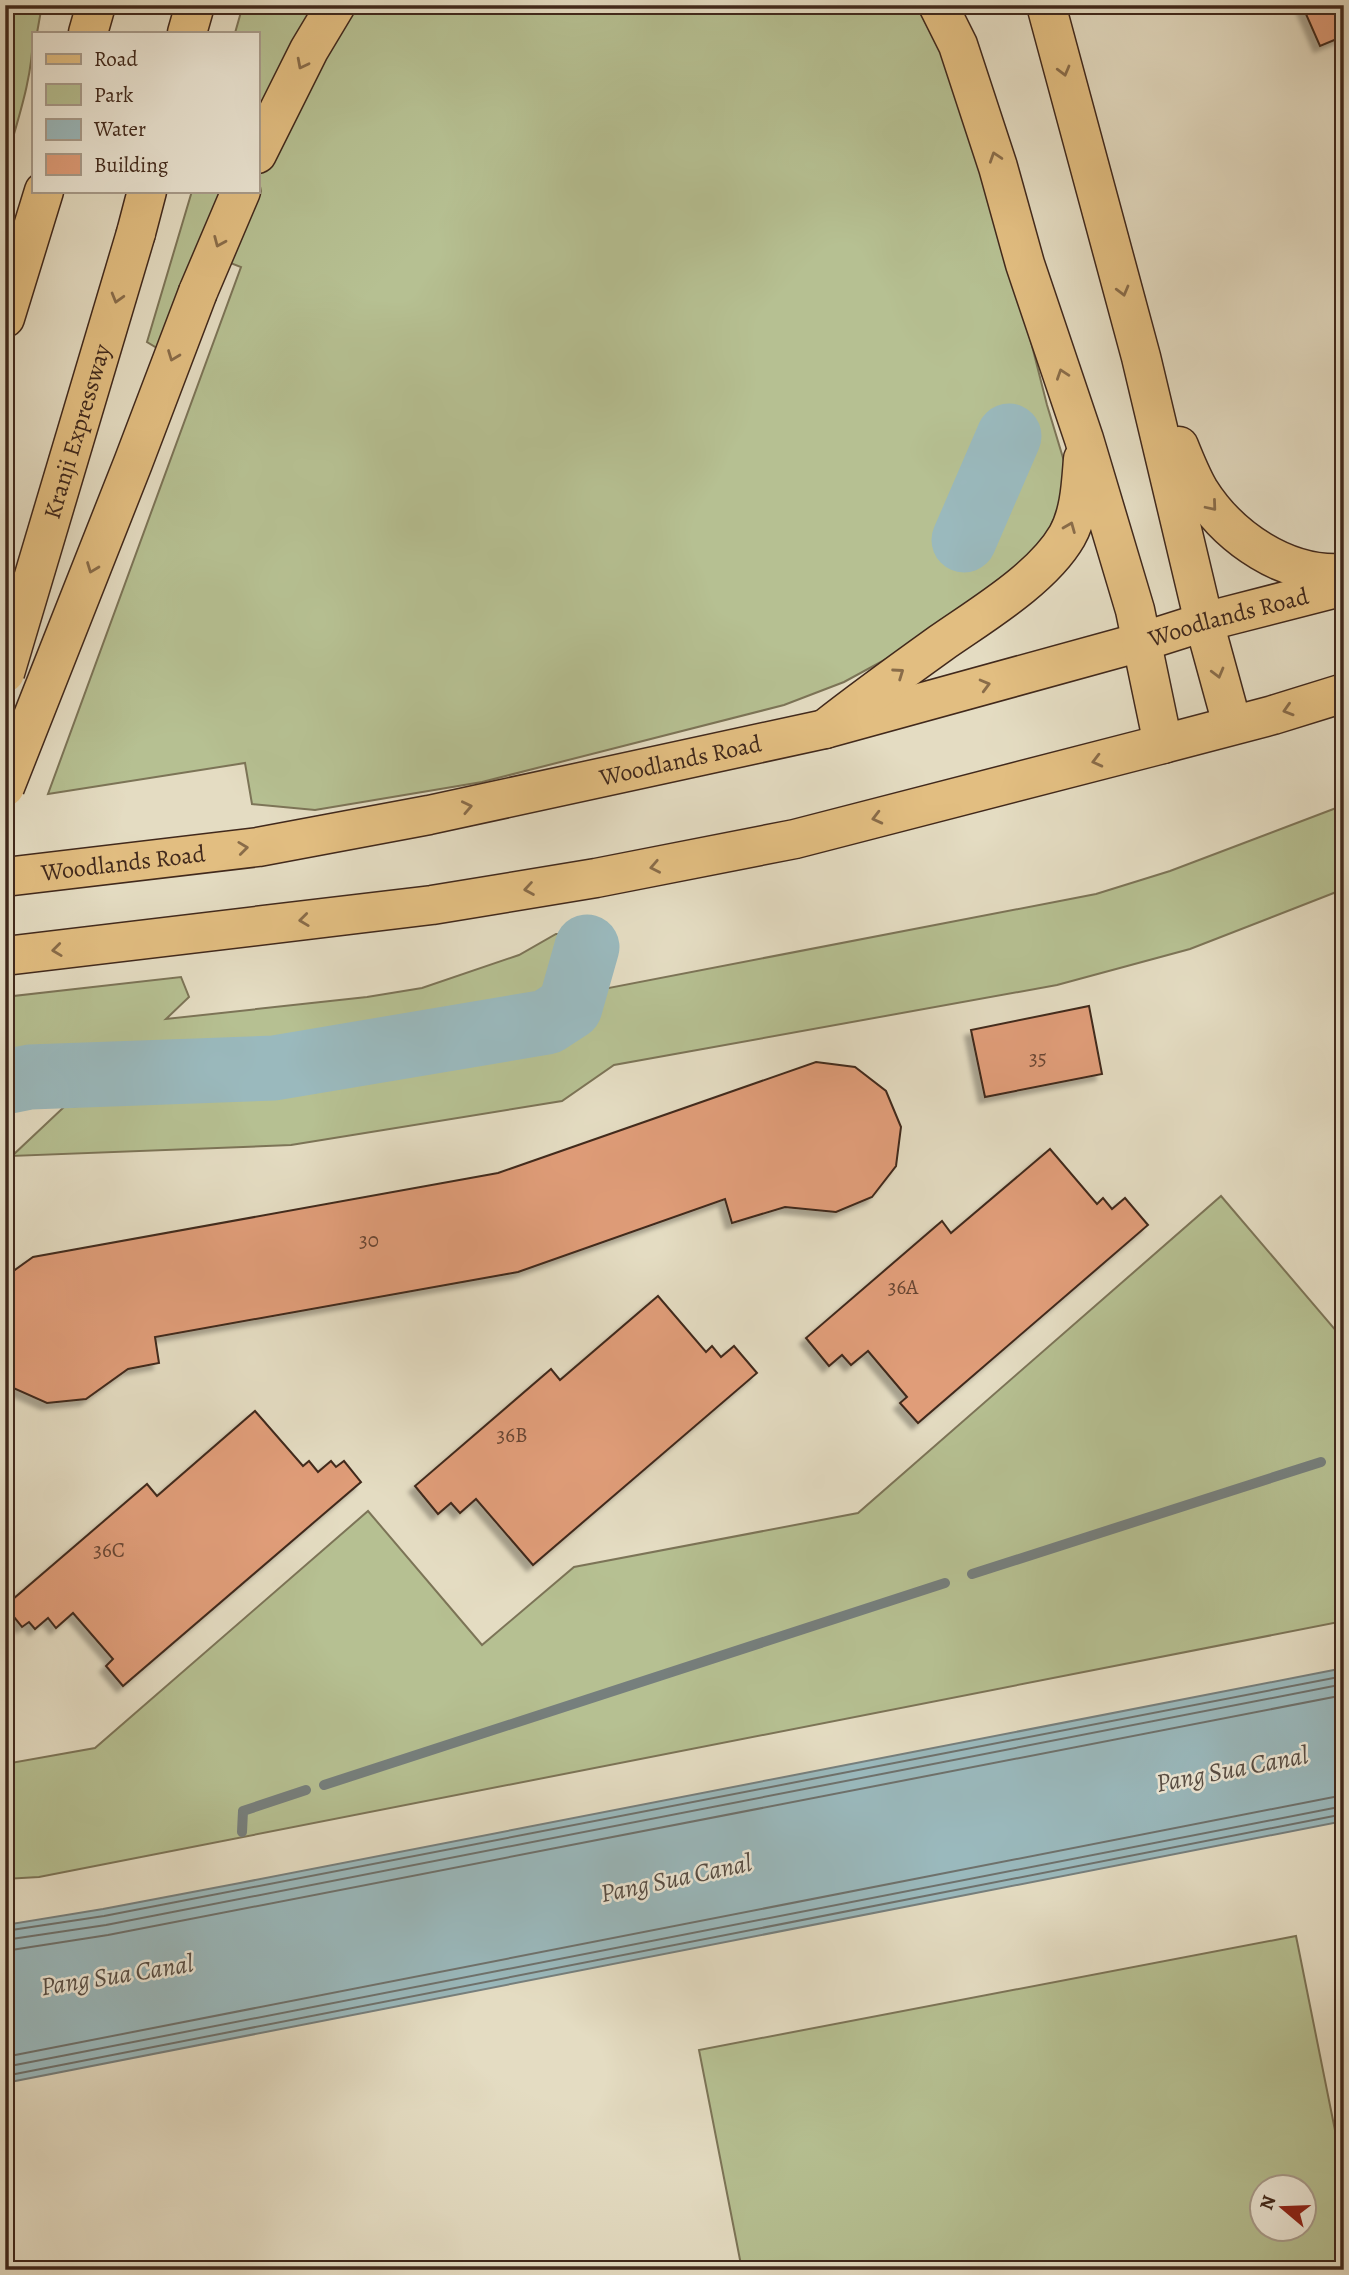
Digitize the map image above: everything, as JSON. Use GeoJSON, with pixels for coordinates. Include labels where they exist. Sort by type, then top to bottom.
{"type":"FeatureCollection","features":[{"type":"Feature","properties":{"kind":"main road"},"geometry":{"type":"LineString","coordinates":[[88,32],[96,5]]}},
{"type":"Feature","properties":{"kind":"main road"},"geometry":{"type":"LineString","coordinates":[[187,32],[195,5]]}},
{"type":"Feature","properties":{"kind":"main road"},"geometry":{"type":"LineString","coordinates":[[259,150],[309,50],[336,5]]}},
{"type":"Feature","properties":{"kind":"main road"},"geometry":{"type":"LineString","coordinates":[[938,5],[958,45],[998,167],[1025,264],[1084,439],[1135,610],[1163,744]]}},
{"type":"Feature","properties":{"kind":"main road"},"geometry":{"type":"LineString","coordinates":[[1046,5],[1141,357],[1231,724]]}},
{"type":"Feature","properties":{"kind":"main road","name":"Kranji Expressway"},"geometry":{"type":"LineString","coordinates":[[5,673],[147,192]]}},
{"type":"Feature","properties":{"kind":"main road"},"geometry":{"type":"LineString","coordinates":[[5,787],[198,292],[241,192]]}},
{"type":"Feature","properties":{"kind":"main road"},"geometry":{"type":"LineString","coordinates":[[5,318],[42,198]]}},
{"type":"Feature","properties":{"kind":"main road"},"geometry":{"type":"LineString","coordinates":[[1141,357],[1201,493],[1233,531],[1281,561],[1325,574],[1344,573]]}},
{"type":"Feature","properties":{"kind":"main road"},"geometry":{"type":"LineString","coordinates":[[825,729],[886,681],[1003,599],[1044,565],[1067,536],[1079,501],[1084,439]]}},
{"type":"Feature","properties":{"kind":"main road","name":"Woodlands Road"},"geometry":{"type":"LineString","coordinates":[[5,877],[258,847],[442,812],[825,729],[1141,642],[1204,622],[1344,586]]}},
{"type":"Feature","properties":{"kind":"main road"},"geometry":{"type":"LineString","coordinates":[[5,956],[432,905],[596,878],[795,839],[1273,715],[1344,693]]}},
{"type":"Feature","properties":{"kind":"green space"},"geometry":{"type":"Polygon","coordinates":[[[5,5],[42,5],[37,32],[32,32],[30,67],[24,100],[5,165],[5,5]]]}},
{"type":"Feature","properties":{"kind":"green space"},"geometry":{"type":"Polygon","coordinates":[[[243,5],[916,5],[939,47],[1012,267],[1047,405],[1067,471],[1062,500],[1047,535],[1030,556],[914,644],[844,682],[784,705],[482,782],[315,810],[252,804],[245,763],[48,794],[241,267],[197,250],[157,348],[147,342],[192,192],[259,192],[259,32],[235,32],[243,5]]]}},
{"type":"Feature","properties":{"kind":"green space"},"geometry":{"type":"Polygon","coordinates":[[[1344,805],[1344,889],[1190,949],[1057,985],[614,1065],[562,1101],[291,1145],[12,1156],[64,1107],[291,1091],[540,1050],[588,1020],[598,990],[1096,894],[1170,871],[1344,805]]]}},
{"type":"Feature","properties":{"kind":"green space"},"geometry":{"type":"Polygon","coordinates":[[[556,934],[563,934],[552,981],[542,1003],[522,1018],[273,1054],[28,1064],[5,1068],[5,997],[181,977],[189,997],[166,1019],[367,997],[422,988],[519,955],[556,934]]]}},
{"type":"Feature","properties":{"kind":"green space"},"geometry":{"type":"Polygon","coordinates":[[[1221,1196],[1344,1340],[1344,1621],[39,1877],[5,1879],[5,1764],[95,1748],[368,1511],[482,1645],[574,1567],[858,1513],[1221,1196]]]}},
{"type":"Feature","properties":{"kind":"green space"},"geometry":{"type":"Polygon","coordinates":[[[1296,1936],[1344,2175],[1344,2270],[742,2270],[699,2050],[1296,1936]]]}},
{"type":"Feature","properties":{"kind":"water","name":"Pang Sua Canal"},"geometry":{"type":"Polygon","coordinates":[[[1344,1668],[1344,1821],[5,2083],[5,1925],[240,1883],[1344,1668]]]}},
{"type":"Feature","properties":{"kind":"building"},"geometry":{"type":"Polygon","coordinates":[[[1302,5],[1344,5],[1344,36],[1320,46],[1302,5]]]}},
{"type":"Feature","properties":{"kind":"building"},"geometry":{"type":"Polygon","coordinates":[[[1089,1006],[1102,1074],[985,1097],[971,1030],[1089,1006]]]}},
{"type":"Feature","properties":{"kind":"building"},"geometry":{"type":"Polygon","coordinates":[[[816,1062],[855,1067],[886,1091],[901,1127],[896,1166],[872,1197],[836,1212],[785,1207],[732,1223],[725,1199],[518,1272],[155,1337],[159,1363],[128,1369],[86,1399],[47,1403],[11,1387],[5,1379],[5,1277],[33,1257],[498,1173],[816,1062]]]}},
{"type":"Feature","properties":{"kind":"building"},"geometry":{"type":"Polygon","coordinates":[[[1050,1149],[1097,1204],[1103,1198],[1112,1209],[1125,1198],[1148,1225],[918,1423],[900,1403],[907,1397],[868,1351],[851,1365],[842,1355],[829,1366],[806,1338],[942,1221],[951,1233],[1050,1149]]]}},
{"type":"Feature","properties":{"kind":"building"},"geometry":{"type":"Polygon","coordinates":[[[658,1296],[706,1352],[712,1346],[721,1357],[734,1346],[757,1373],[533,1565],[476,1499],[460,1513],[451,1503],[438,1514],[415,1486],[551,1369],[560,1380],[658,1296]]]}},
{"type":"Feature","properties":{"kind":"building"},"geometry":{"type":"Polygon","coordinates":[[[255,1411],[303,1466],[309,1461],[318,1472],[331,1461],[336,1467],[344,1461],[361,1482],[123,1686],[106,1666],[113,1659],[73,1613],[56,1628],[48,1618],[35,1629],[29,1622],[22,1627],[5,1606],[147,1484],[157,1496],[255,1411]]]}},
{"type":"Feature","properties":{"kind":"waterway"},"geometry":{"type":"LineString","coordinates":[[964,540],[1009,436]]}},
{"type":"Feature","properties":{"kind":"waterway"},"geometry":{"type":"LineString","coordinates":[[5,1082],[30,1077],[274,1068],[547,1022],[570,1007],[587,947]]}},
{"type":"Feature","properties":{"kind":"waterway"},"geometry":{"type":"LineString","coordinates":[[972,1574],[1321,1462]]}},
{"type":"Feature","properties":{"kind":"waterway"},"geometry":{"type":"LineString","coordinates":[[324,1785],[945,1583]]}},
{"type":"Feature","properties":{"kind":"waterway"},"geometry":{"type":"LineString","coordinates":[[242,1832],[243,1811],[306,1790]]}}]}
